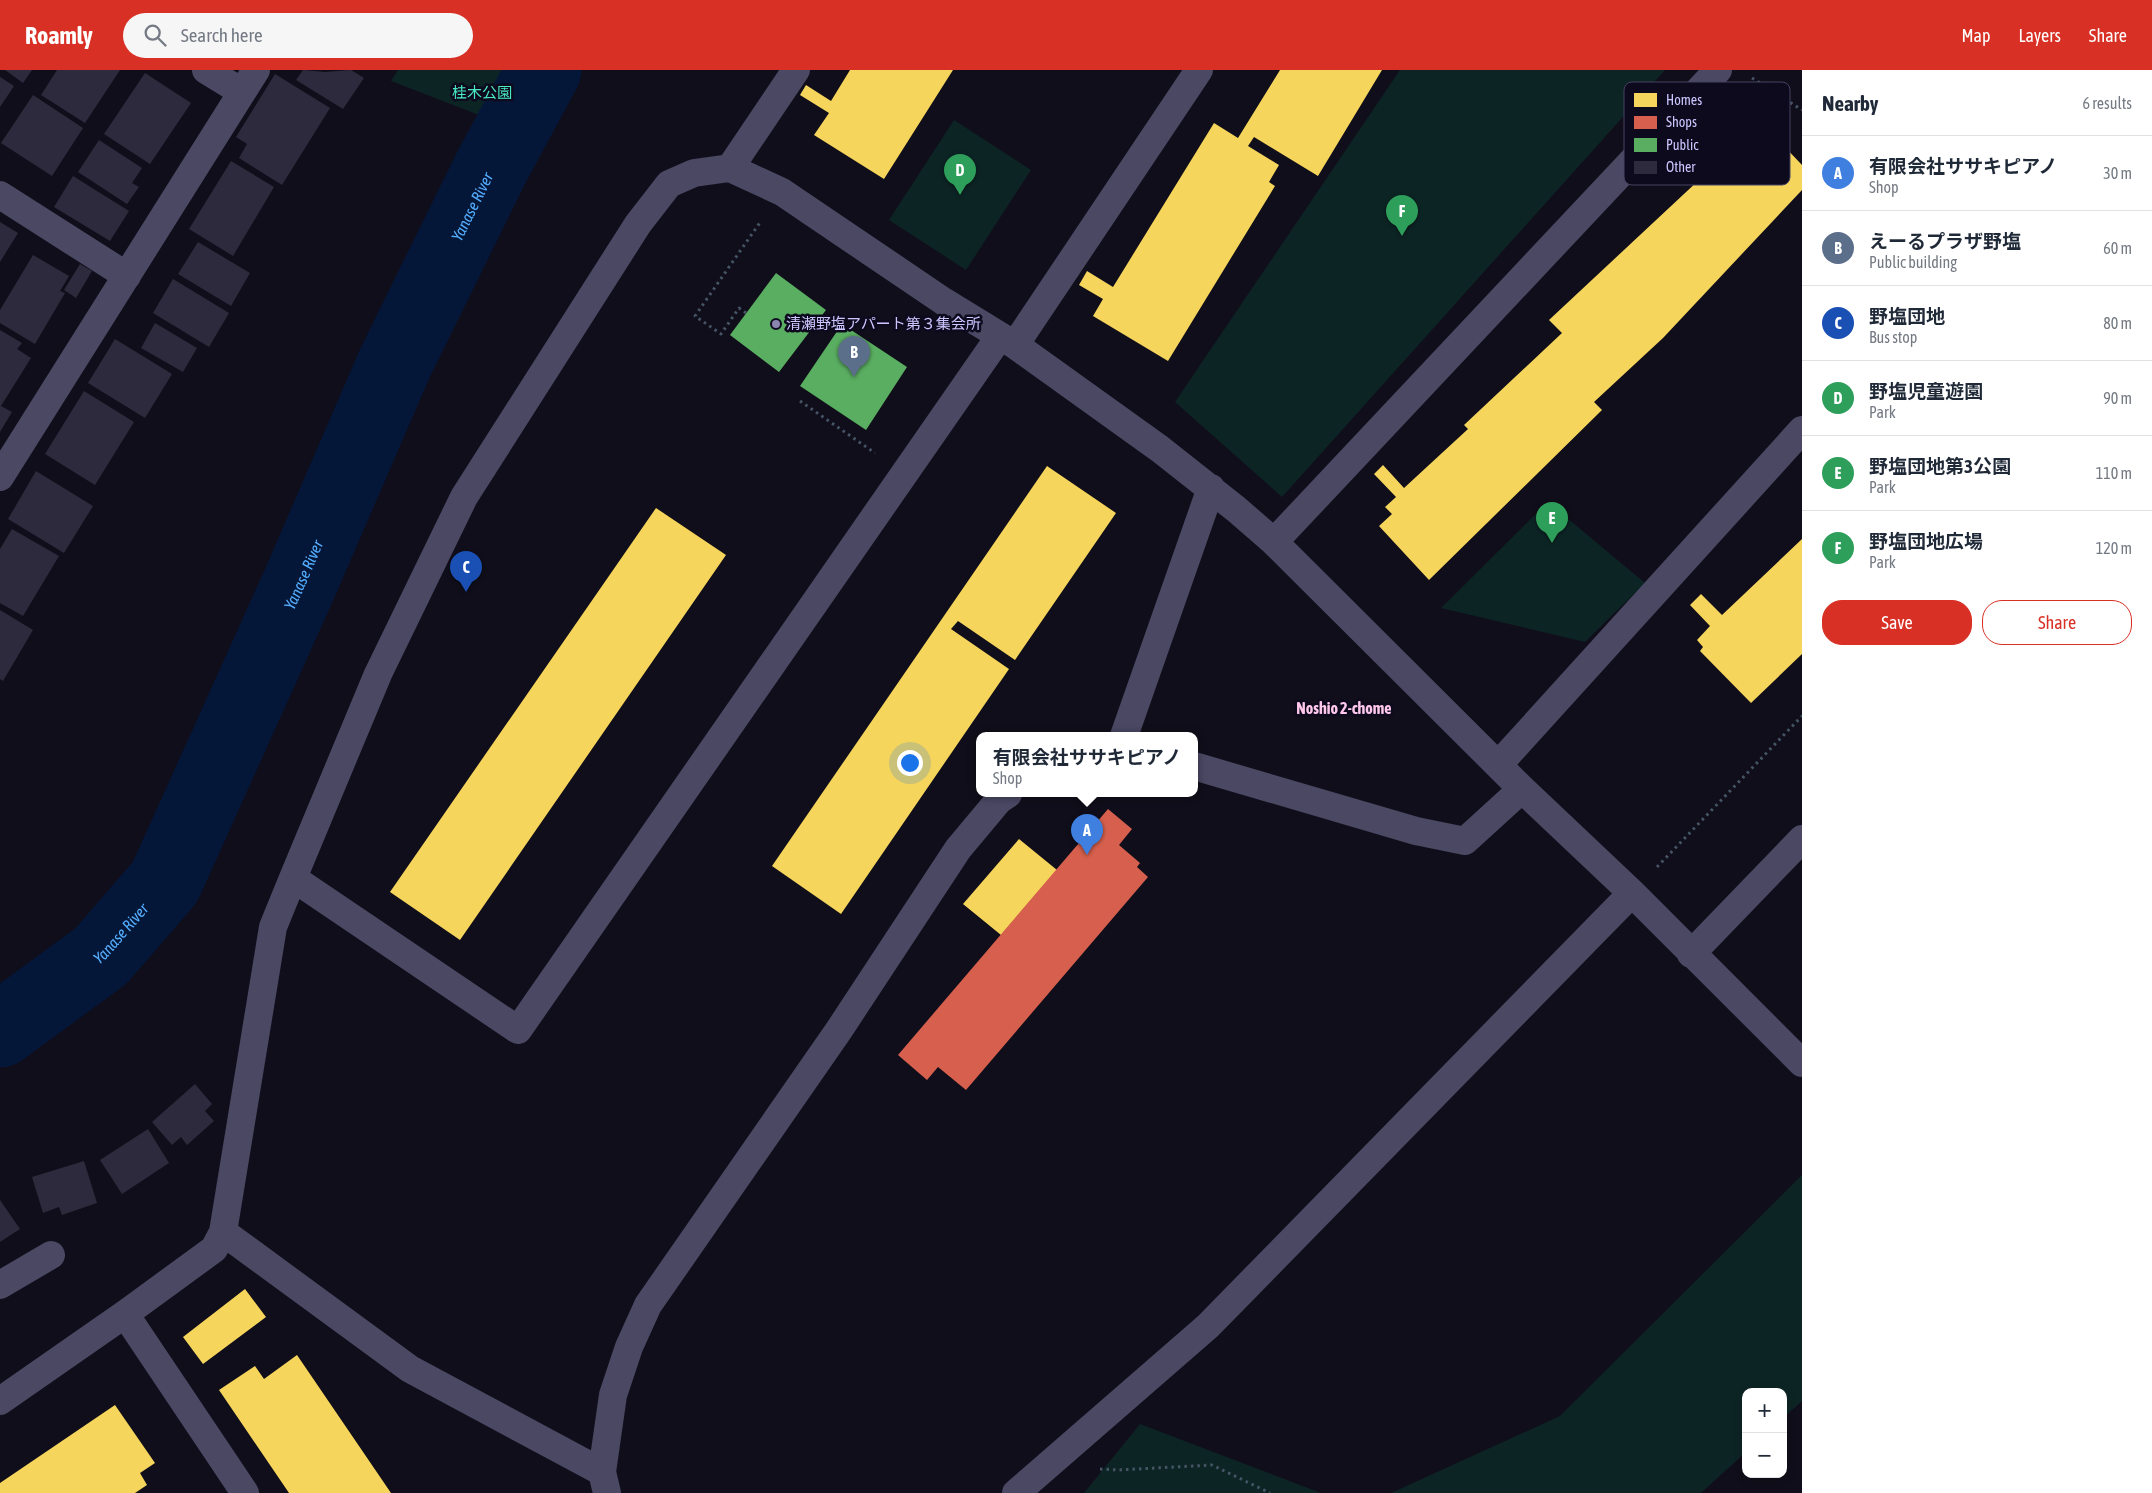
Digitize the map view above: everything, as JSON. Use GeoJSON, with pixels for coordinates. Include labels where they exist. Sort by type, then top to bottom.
{"type":"FeatureCollection","features":[{"type":"Feature","properties":{"kind":"street"},"geometry":{"type":"LineString","coordinates":[[2,469],[127,276],[249,81],[206,70]]}},
{"type":"Feature","properties":{"kind":"street"},"geometry":{"type":"LineString","coordinates":[[730,168],[796,70]]}},
{"type":"Feature","properties":{"kind":"street"},"geometry":{"type":"LineString","coordinates":[[293,878],[518,1030],[904,474],[1007,340],[1199,70]]}},
{"type":"Feature","properties":{"kind":"street"},"geometry":{"type":"LineString","coordinates":[[1707,82],[1718,70]]}},
{"type":"Feature","properties":{"kind":"street"},"geometry":{"type":"LineString","coordinates":[[0,1400],[125,1314],[214,1249],[223,1232],[273,927],[378,674],[464,497],[638,224],[669,184],[694,173],[730,168],[782,192],[943,301],[1007,340],[1160,449],[1211,488],[1274,542],[1522,789],[1632,893],[1691,954],[1802,1062]]}},
{"type":"Feature","properties":{"kind":"street"},"geometry":{"type":"LineString","coordinates":[[1274,542],[1624,170]]}},
{"type":"Feature","properties":{"kind":"street"},"geometry":{"type":"LineString","coordinates":[[0,195],[127,276]]}},
{"type":"Feature","properties":{"kind":"street"},"geometry":{"type":"LineString","coordinates":[[1499,764],[1802,430]]}},
{"type":"Feature","properties":{"kind":"street"},"geometry":{"type":"LineString","coordinates":[[1125,732],[1211,488]]}},
{"type":"Feature","properties":{"kind":"street"},"geometry":{"type":"LineString","coordinates":[[1198,767],[1416,831],[1465,841],[1522,789]]}},
{"type":"Feature","properties":{"kind":"street"},"geometry":{"type":"LineString","coordinates":[[223,1232],[410,1369],[605,1482],[613,1395],[629,1347],[648,1305],[839,1030],[958,849],[1004,797]]}},
{"type":"Feature","properties":{"kind":"street"},"geometry":{"type":"LineString","coordinates":[[1691,954],[1802,839]]}},
{"type":"Feature","properties":{"kind":"street"},"geometry":{"type":"LineString","coordinates":[[1016,1493],[1208,1326],[1632,893]]}},
{"type":"Feature","properties":{"kind":"street"},"geometry":{"type":"LineString","coordinates":[[0,1285],[51,1255]]}},
{"type":"Feature","properties":{"kind":"street"},"geometry":{"type":"LineString","coordinates":[[125,1314],[245,1493]]}},
{"type":"Feature","properties":{"kind":"path"},"geometry":{"type":"LineString","coordinates":[[1746,75],[1757,82]]}},
{"type":"Feature","properties":{"kind":"path"},"geometry":{"type":"LineString","coordinates":[[1790,102],[1802,110]]}},
{"type":"Feature","properties":{"kind":"path"},"geometry":{"type":"LineString","coordinates":[[746,313],[739,308],[721,334],[695,316],[782,192]]}},
{"type":"Feature","properties":{"kind":"path"},"geometry":{"type":"LineString","coordinates":[[800,401],[904,474]]}},
{"type":"Feature","properties":{"kind":"path"},"geometry":{"type":"LineString","coordinates":[[1632,893],[1802,716]]}},
{"type":"Feature","properties":{"kind":"path"},"geometry":{"type":"LineString","coordinates":[[1046,1466],[1118,1470],[1212,1465],[1270,1493]]}},
{"type":"Feature","properties":{"kind":"green space","name":"桂木公園"},"geometry":{"type":"Polygon","coordinates":[[[398,70],[522,70],[492,120],[391,81],[398,70]]]}},
{"type":"Feature","properties":{"kind":"green space"},"geometry":{"type":"Polygon","coordinates":[[[1400,70],[1665,70],[1654,82],[1624,82],[1624,116],[1282,497],[1175,402],[1400,70]]]}},
{"type":"Feature","properties":{"kind":"green space"},"geometry":{"type":"Polygon","coordinates":[[[954,120],[1031,170],[966,270],[889,220],[954,120]]]}},
{"type":"Feature","properties":{"kind":"green space"},"geometry":{"type":"Polygon","coordinates":[[[1548,502],[1645,583],[1585,642],[1441,608],[1548,502]]]}},
{"type":"Feature","properties":{"kind":"green space"},"geometry":{"type":"Polygon","coordinates":[[[1802,1175],[1802,1401],[1787,1414],[1787,1388],[1742,1388],[1742,1456],[1701,1493],[1391,1493],[1560,1416],[1802,1175]]]}},
{"type":"Feature","properties":{"kind":"green space"},"geometry":{"type":"Polygon","coordinates":[[[1140,1424],[1321,1493],[1084,1493],[1140,1424]]]}},
{"type":"Feature","properties":{"kind":"building: Homes"},"geometry":{"type":"Polygon","coordinates":[[[850,70],[953,70],[884,179],[814,135],[829,113],[800,95],[806,85],[831,101],[850,70]]]}},
{"type":"Feature","properties":{"kind":"building: Homes"},"geometry":{"type":"Polygon","coordinates":[[[1280,70],[1382,70],[1318,176],[1254,137],[1248,146],[1279,165],[1269,182],[1275,186],[1168,361],[1093,316],[1103,299],[1079,285],[1087,271],[1113,287],[1214,123],[1238,138],[1280,70]]]}},
{"type":"Feature","properties":{"kind":"building: Homes"},"geometry":{"type":"Polygon","coordinates":[[[1790,152],[1802,165],[1802,190],[1663,338],[1594,402],[1602,410],[1429,580],[1379,526],[1392,514],[1385,507],[1396,497],[1374,474],[1383,465],[1404,488],[1468,429],[1464,425],[1562,333],[1549,320],[1694,185],[1790,185],[1790,152]]]}},
{"type":"Feature","properties":{"kind":"building: Homes"},"geometry":{"type":"Polygon","coordinates":[[[1047,466],[1116,513],[1015,660],[958,621],[951,629],[1009,669],[841,914],[772,866],[1047,466]]]}},
{"type":"Feature","properties":{"kind":"building: Homes"},"geometry":{"type":"Polygon","coordinates":[[[656,508],[726,555],[460,940],[390,892],[656,508]]]}},
{"type":"Feature","properties":{"kind":"building: Homes"},"geometry":{"type":"Polygon","coordinates":[[[1802,539],[1802,654],[1751,703],[1700,651],[1703,647],[1697,640],[1710,626],[1690,605],[1701,594],[1722,615],[1802,539]]]}},
{"type":"Feature","properties":{"kind":"building: Homes"},"geometry":{"type":"Polygon","coordinates":[[[1019,839],[1057,870],[1001,935],[963,904],[1019,839]]]}},
{"type":"Feature","properties":{"kind":"building: Homes"},"geometry":{"type":"Polygon","coordinates":[[[245,1289],[266,1317],[203,1364],[183,1337],[245,1289]]]}},
{"type":"Feature","properties":{"kind":"building: Homes"},"geometry":{"type":"Polygon","coordinates":[[[297,1355],[391,1493],[289,1493],[219,1390],[255,1366],[264,1379],[297,1355]]]}},
{"type":"Feature","properties":{"kind":"building: Homes"},"geometry":{"type":"Polygon","coordinates":[[[115,1405],[155,1463],[140,1473],[147,1485],[135,1493],[0,1493],[0,1483],[115,1405]]]}},
{"type":"Feature","properties":{"kind":"building: Shops"},"geometry":{"type":"Polygon","coordinates":[[[1108,809],[1132,829],[1119,845],[1140,863],[1137,867],[1148,877],[966,1090],[938,1067],[927,1080],[898,1055],[1108,809]]]}},
{"type":"Feature","properties":{"kind":"building: Public","name":"清瀬野塩アパート第３集会所"},"geometry":{"type":"Polygon","coordinates":[[[776,273],[826,310],[779,372],[730,335],[776,273]]]}},
{"type":"Feature","properties":{"kind":"building: Public"},"geometry":{"type":"Polygon","coordinates":[[[842,324],[907,367],[866,430],[800,386],[842,324]]]}},
{"type":"Feature","properties":{"kind":"building: Other"},"geometry":{"type":"Polygon","coordinates":[[[5,70],[32,70],[23,83],[5,70]]]}},
{"type":"Feature","properties":{"kind":"building: Other"},"geometry":{"type":"Polygon","coordinates":[[[57,70],[120,70],[85,123],[41,95],[57,70]]]}},
{"type":"Feature","properties":{"kind":"building: Other"},"geometry":{"type":"Polygon","coordinates":[[[303,70],[325,72],[351,70],[364,78],[343,109],[296,80],[303,70]]]}},
{"type":"Feature","properties":{"kind":"building: Other"},"geometry":{"type":"Polygon","coordinates":[[[145,73],[191,103],[150,164],[104,134],[145,73]]]}},
{"type":"Feature","properties":{"kind":"building: Other"},"geometry":{"type":"Polygon","coordinates":[[[275,74],[330,108],[282,185],[239,158],[247,144],[236,137],[275,74]]]}},
{"type":"Feature","properties":{"kind":"building: Other"},"geometry":{"type":"Polygon","coordinates":[[[0,77],[14,86],[0,107],[0,77]]]}},
{"type":"Feature","properties":{"kind":"building: Other"},"geometry":{"type":"Polygon","coordinates":[[[33,95],[83,128],[52,176],[1,143],[33,95]]]}},
{"type":"Feature","properties":{"kind":"building: Other"},"geometry":{"type":"Polygon","coordinates":[[[99,140],[142,168],[132,183],[139,187],[127,204],[78,172],[99,140]]]}},
{"type":"Feature","properties":{"kind":"building: Other"},"geometry":{"type":"Polygon","coordinates":[[[231,161],[274,187],[233,256],[189,229],[231,161]]]}},
{"type":"Feature","properties":{"kind":"building: Other"},"geometry":{"type":"Polygon","coordinates":[[[73,176],[129,211],[110,241],[54,207],[73,176]]]}},
{"type":"Feature","properties":{"kind":"building: Other"},"geometry":{"type":"Polygon","coordinates":[[[0,222],[18,233],[0,262],[0,222]]]}},
{"type":"Feature","properties":{"kind":"building: Other"},"geometry":{"type":"Polygon","coordinates":[[[198,242],[250,273],[231,306],[178,274],[198,242]]]}},
{"type":"Feature","properties":{"kind":"building: Other"},"geometry":{"type":"Polygon","coordinates":[[[33,255],[69,276],[60,291],[65,293],[35,344],[0,323],[0,310],[33,255]]]}},
{"type":"Feature","properties":{"kind":"building: Other"},"geometry":{"type":"Polygon","coordinates":[[[80,264],[92,271],[76,298],[64,290],[80,264]]]}},
{"type":"Feature","properties":{"kind":"building: Other"},"geometry":{"type":"Polygon","coordinates":[[[173,279],[229,313],[209,347],[153,313],[173,279]]]}},
{"type":"Feature","properties":{"kind":"building: Other"},"geometry":{"type":"Polygon","coordinates":[[[155,323],[197,348],[183,372],[141,348],[155,323]]]}},
{"type":"Feature","properties":{"kind":"building: Other"},"geometry":{"type":"Polygon","coordinates":[[[0,330],[22,343],[17,349],[31,358],[1,406],[12,412],[0,432],[0,330]]]}},
{"type":"Feature","properties":{"kind":"building: Other"},"geometry":{"type":"Polygon","coordinates":[[[115,339],[172,374],[145,418],[88,383],[115,339]]]}},
{"type":"Feature","properties":{"kind":"building: Other"},"geometry":{"type":"Polygon","coordinates":[[[84,391],[134,422],[95,485],[45,454],[84,391]]]}},
{"type":"Feature","properties":{"kind":"building: Other"},"geometry":{"type":"Polygon","coordinates":[[[36,471],[93,506],[64,553],[8,519],[36,471]]]}},
{"type":"Feature","properties":{"kind":"building: Other"},"geometry":{"type":"Polygon","coordinates":[[[12,529],[59,556],[23,616],[0,603],[0,549],[12,529]]]}},
{"type":"Feature","properties":{"kind":"building: Other"},"geometry":{"type":"Polygon","coordinates":[[[0,610],[33,630],[3,681],[0,679],[0,610]]]}},
{"type":"Feature","properties":{"kind":"building: Other"},"geometry":{"type":"Polygon","coordinates":[[[195,1084],[212,1104],[205,1111],[214,1121],[187,1145],[181,1137],[172,1145],[152,1122],[195,1084]]]}},
{"type":"Feature","properties":{"kind":"building: Other"},"geometry":{"type":"Polygon","coordinates":[[[148,1129],[169,1163],[122,1194],[100,1160],[148,1129]]]}},
{"type":"Feature","properties":{"kind":"building: Other"},"geometry":{"type":"Polygon","coordinates":[[[84,1161],[97,1203],[62,1215],[59,1207],[43,1213],[32,1177],[84,1161]]]}},
{"type":"Feature","properties":{"kind":"building: Other"},"geometry":{"type":"Polygon","coordinates":[[[0,1200],[20,1229],[0,1242],[0,1200]]]}},
{"type":"Feature","properties":{"kind":"waterway","name":"Yanase River"},"geometry":{"type":"LineString","coordinates":[[0,1030],[101,956],[165,882],[299,585],[395,363],[491,168],[544,70]]}},
{"type":"Feature","properties":{"kind":"place","name":"野塩児童遊園"},"geometry":{"type":"Point","coordinates":[960,195]}},
{"type":"Feature","properties":{"kind":"place","name":"野塩団地広場"},"geometry":{"type":"Point","coordinates":[1402,236]}},
{"type":"Feature","properties":{"kind":"place","name":"清瀬野塩アパート第３集会所"},"geometry":{"type":"Point","coordinates":[776,324]}},
{"type":"Feature","properties":{"kind":"place","name":"えーるプラザ野塩"},"geometry":{"type":"Point","coordinates":[854,377]}},
{"type":"Feature","properties":{"kind":"place","name":"野塩団地第3公園"},"geometry":{"type":"Point","coordinates":[1552,543]}},
{"type":"Feature","properties":{"kind":"place","name":"野塩団地"},"geometry":{"type":"Point","coordinates":[466,592]}},
{"type":"Feature","properties":{"kind":"place","name":"有限会社ササキピアノ"},"geometry":{"type":"Point","coordinates":[1087,855]}},
{"type":"Feature","properties":{"kind":"district","name":"Noshio 2-chome"},"geometry":{"type":"Point","coordinates":[1344,708]}}]}
